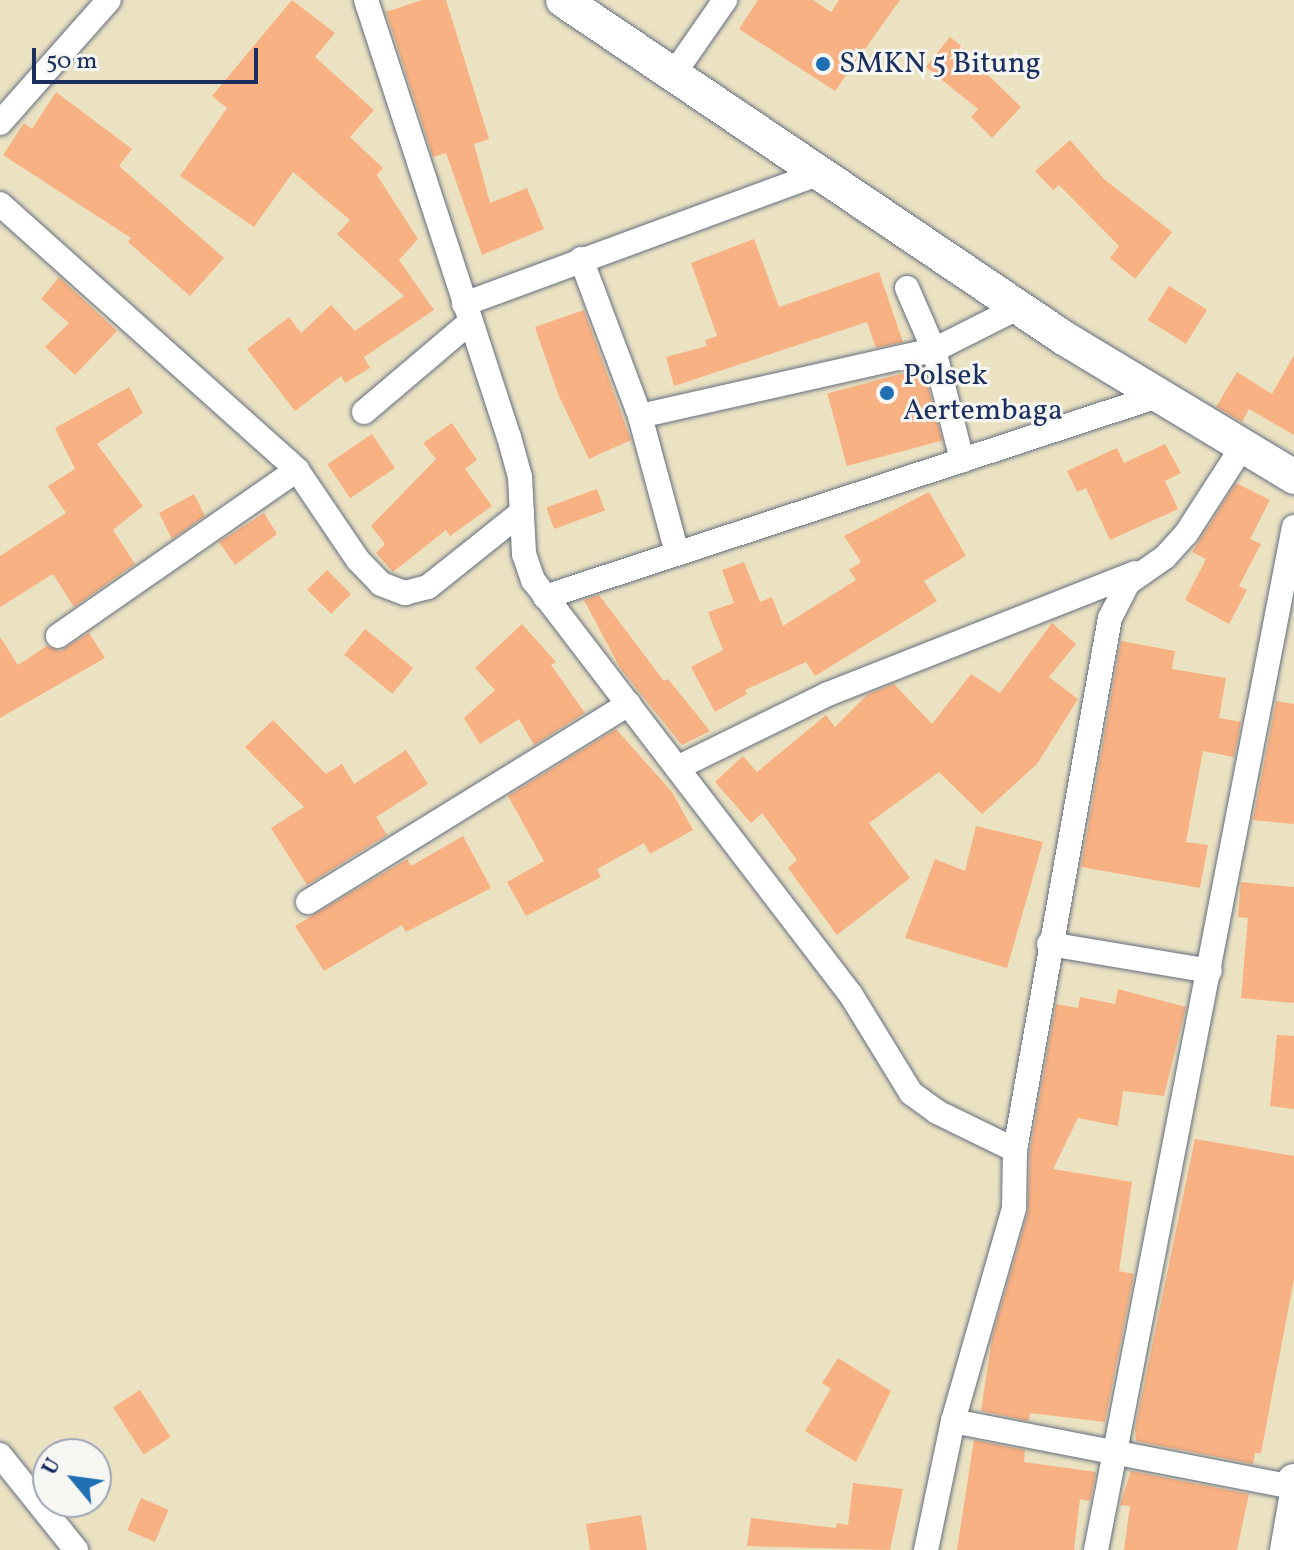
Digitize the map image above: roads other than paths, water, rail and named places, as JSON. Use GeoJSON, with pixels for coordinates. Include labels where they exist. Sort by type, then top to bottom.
{"type":"FeatureCollection","features":[{"type":"Feature","properties":{"kind":"street"},"geometry":{"type":"LineString","coordinates":[[0,123],[109,0]]}},
{"type":"Feature","properties":{"kind":"street"},"geometry":{"type":"LineString","coordinates":[[366,0],[513,450],[522,512],[524,554],[545,597],[851,995],[911,1093],[937,1112],[1015,1150]]}},
{"type":"Feature","properties":{"kind":"street"},"geometry":{"type":"LineString","coordinates":[[563,0],[675,72],[1019,307],[1294,477]]}},
{"type":"Feature","properties":{"kind":"street"},"geometry":{"type":"LineString","coordinates":[[675,72],[725,0]]}},
{"type":"Feature","properties":{"kind":"street"},"geometry":{"type":"LineString","coordinates":[[364,412],[467,313],[581,259],[822,172]]}},
{"type":"Feature","properties":{"kind":"street"},"geometry":{"type":"LineString","coordinates":[[0,204],[297,470],[358,560],[381,584],[405,593],[428,587],[522,512]]}},
{"type":"Feature","properties":{"kind":"street"},"geometry":{"type":"LineString","coordinates":[[581,259],[640,416],[677,553]]}},
{"type":"Feature","properties":{"kind":"street"},"geometry":{"type":"LineString","coordinates":[[907,288],[934,350],[962,460]]}},
{"type":"Feature","properties":{"kind":"street"},"geometry":{"type":"LineString","coordinates":[[640,416],[934,350],[1019,307]]}},
{"type":"Feature","properties":{"kind":"street"},"geometry":{"type":"LineString","coordinates":[[545,597],[1161,395]]}},
{"type":"Feature","properties":{"kind":"street"},"geometry":{"type":"LineString","coordinates":[[926,1550],[953,1421],[1014,1208],[1015,1150],[1049,944],[1110,618],[1128,583],[1152,566],[1186,534],[1242,447]]}},
{"type":"Feature","properties":{"kind":"street"},"geometry":{"type":"LineString","coordinates":[[58,636],[297,470]]}},
{"type":"Feature","properties":{"kind":"street"},"geometry":{"type":"LineString","coordinates":[[1096,1550],[1294,527]]}},
{"type":"Feature","properties":{"kind":"street"},"geometry":{"type":"LineString","coordinates":[[677,768],[828,694],[1152,566]]}},
{"type":"Feature","properties":{"kind":"street"},"geometry":{"type":"LineString","coordinates":[[308,902],[629,704]]}},
{"type":"Feature","properties":{"kind":"street"},"geometry":{"type":"LineString","coordinates":[[1049,944],[1210,971]]}},
{"type":"Feature","properties":{"kind":"street"},"geometry":{"type":"LineString","coordinates":[[953,1421],[1294,1487]]}},
{"type":"Feature","properties":{"kind":"street"},"geometry":{"type":"LineString","coordinates":[[0,1455],[76,1550]]}},
{"type":"Feature","properties":{"kind":"street"},"geometry":{"type":"LineString","coordinates":[[1282,1550],[1294,1481]]}},
{"type":"Feature","properties":{"kind":"place","name":"SMKN 5 Bitung"},"geometry":{"type":"Point","coordinates":[823,64]}},
{"type":"Feature","properties":{"kind":"place","name":"Polsek Aertembaga"},"geometry":{"type":"Point","coordinates":[887,393]}}]}
